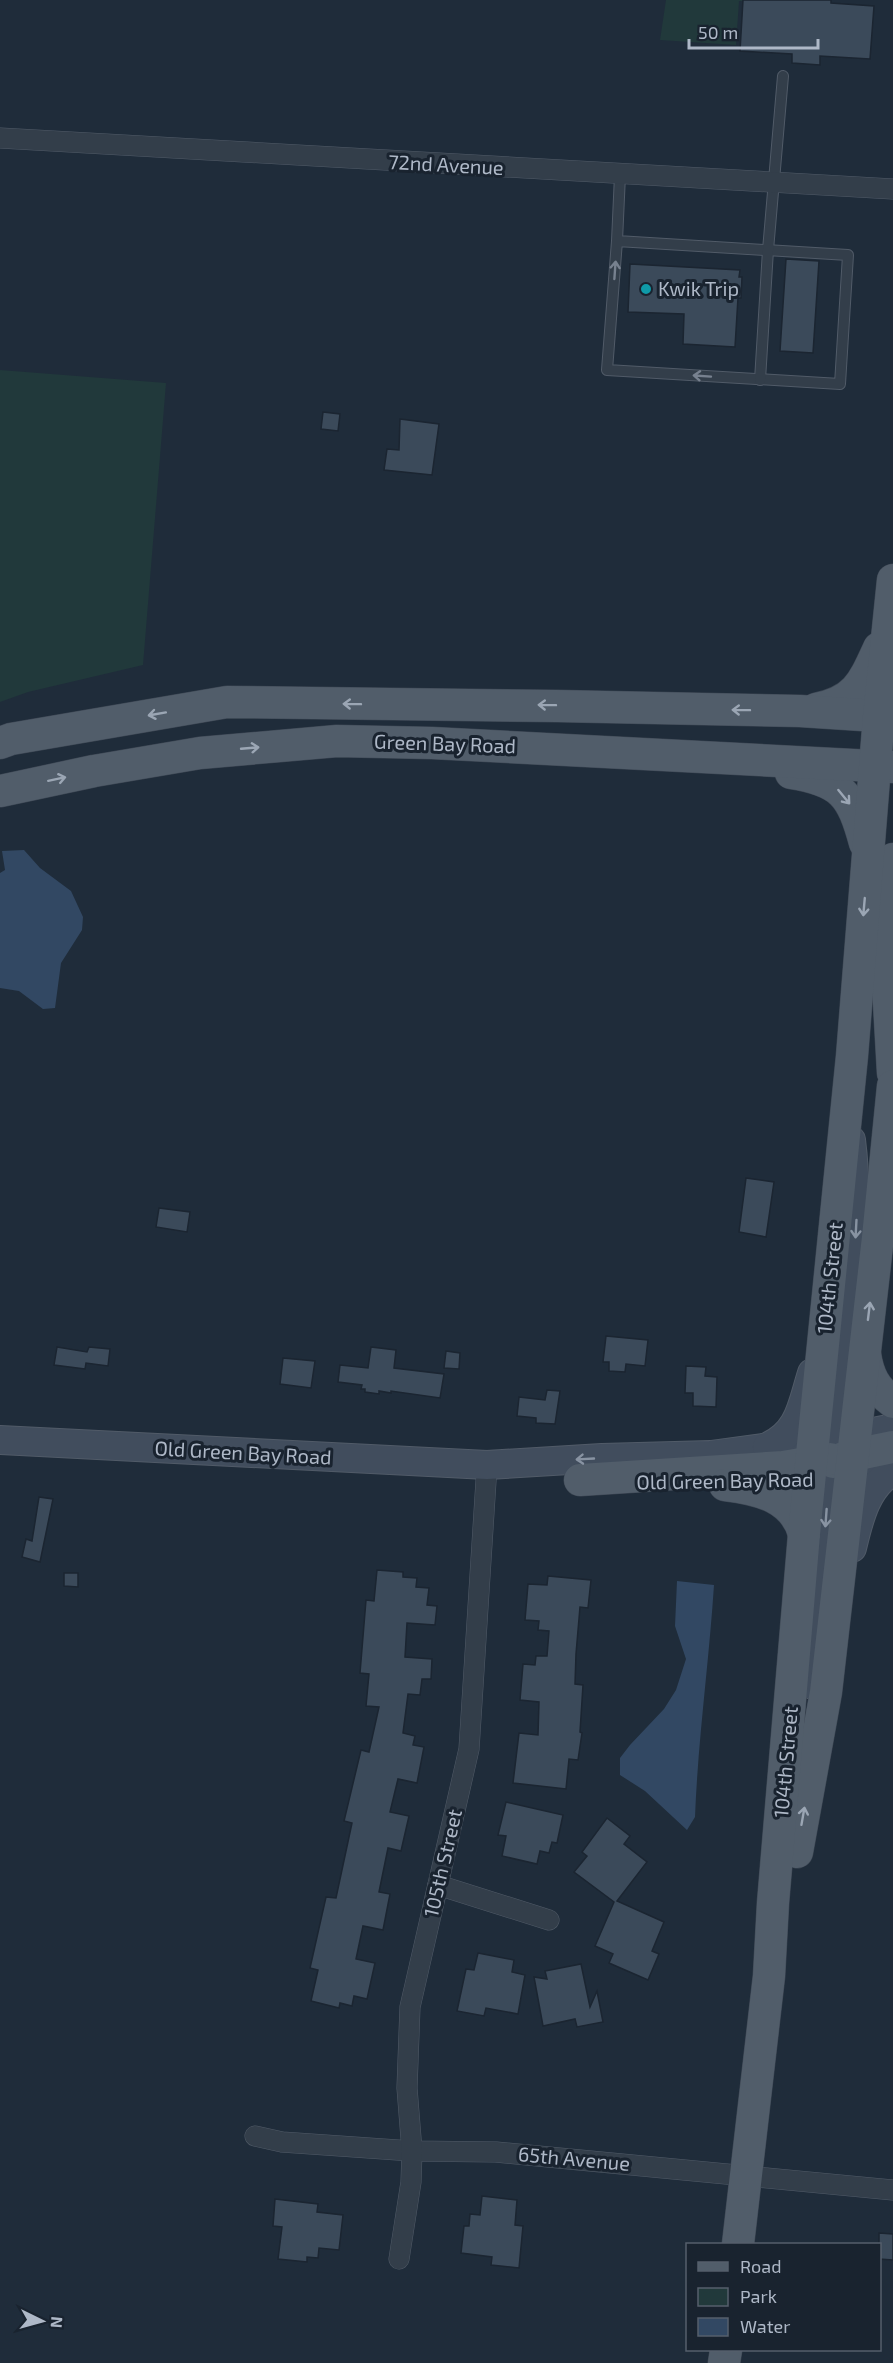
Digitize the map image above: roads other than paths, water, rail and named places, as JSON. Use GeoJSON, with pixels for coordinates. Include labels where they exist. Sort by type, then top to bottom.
{"type":"FeatureCollection","features":[{"type":"Feature","properties":{"kind":"main road","name":"104th Street"},"geometry":{"type":"LineString","coordinates":[[769,1976],[789,1901],[824,1706],[833,1628],[832,1460],[824,1336],[847,1108],[880,858],[887,742],[889,624],[893,580]]}},
{"type":"Feature","properties":{"kind":"main road"},"geometry":{"type":"LineString","coordinates":[[800,711],[835,705],[853,694],[866,675],[889,624]]}},
{"type":"Feature","properties":{"kind":"main road","name":"Green Bay Road"},"geometry":{"type":"LineString","coordinates":[[0,742],[227,702],[557,705],[800,711],[887,742]]}},
{"type":"Feature","properties":{"kind":"main road"},"geometry":{"type":"LineString","coordinates":[[405,742],[502,731],[549,729],[887,742]]}},
{"type":"Feature","properties":{"kind":"main road","name":"Green Bay Road"},"geometry":{"type":"LineString","coordinates":[[0,791],[94,771],[201,753],[307,742],[405,742],[733,758],[887,742]]}},
{"type":"Feature","properties":{"kind":"main road"},"geometry":{"type":"LineString","coordinates":[[733,758],[743,765],[816,777],[836,787],[853,808],[880,858],[893,1073]]}},
{"type":"Feature","properties":{"kind":"main road","name":"104th Street"},"geometry":{"type":"LineString","coordinates":[[738,2243],[769,1976],[804,1534],[832,1460],[864,1350],[893,1086]]}},
{"type":"Feature","properties":{"kind":"main road"},"geometry":{"type":"LineString","coordinates":[[864,1350],[873,1382],[883,1395],[893,1402]]}},
{"type":"Feature","properties":{"kind":"main road"},"geometry":{"type":"LineString","coordinates":[[580,1480],[771,1468],[832,1460],[893,1447]]}},
{"type":"Feature","properties":{"kind":"main road"},"geometry":{"type":"LineString","coordinates":[[724,1485],[759,1490],[784,1502],[799,1518],[804,1534]]}},
{"type":"Feature","properties":{"kind":"street","name":"72nd Avenue"},"geometry":{"type":"LineString","coordinates":[[0,138],[893,189]]}},
{"type":"Feature","properties":{"kind":"street"},"geometry":{"type":"LineString","coordinates":[[812,1764],[813,1682],[826,1520],[856,1224],[855,1174],[847,1108]]}},
{"type":"Feature","properties":{"kind":"street"},"geometry":{"type":"LineString","coordinates":[[762,1449],[782,1440],[795,1424],[824,1336]]}},
{"type":"Feature","properties":{"kind":"street","name":"Old Green Bay Road"},"geometry":{"type":"LineString","coordinates":[[487,1465],[515,1476],[724,1485],[832,1460],[893,1428]]}},
{"type":"Feature","properties":{"kind":"street","name":"Old Green Bay Road"},"geometry":{"type":"LineString","coordinates":[[0,1440],[487,1465],[602,1458],[697,1456],[762,1449],[893,1470]]}},
{"type":"Feature","properties":{"kind":"street","name":"105th Street"},"geometry":{"type":"LineString","coordinates":[[399,2259],[411,2182],[412,2151],[407,2088],[410,2007],[469,1749],[487,1465]]}},
{"type":"Feature","properties":{"kind":"street"},"geometry":{"type":"LineString","coordinates":[[833,1628],[864,1508],[875,1486],[893,1470]]}},
{"type":"Feature","properties":{"kind":"street"},"geometry":{"type":"LineString","coordinates":[[438,1885],[549,1920]]}},
{"type":"Feature","properties":{"kind":"street","name":"65th Avenue"},"geometry":{"type":"LineString","coordinates":[[255,2136],[282,2142],[412,2151],[496,2152],[893,2190]]}},
{"type":"Feature","properties":{"kind":"lane"},"geometry":{"type":"LineString","coordinates":[[760,380],[768,250],[783,76]]}},
{"type":"Feature","properties":{"kind":"lane"},"geometry":{"type":"LineString","coordinates":[[617,241],[848,255],[840,384],[607,370],[620,175]]}},
{"type":"Feature","properties":{"kind":"water"},"geometry":{"type":"Polygon","coordinates":[[[24,850],[40,868],[71,891],[83,917],[82,930],[61,963],[55,1008],[43,1009],[19,991],[0,988],[0,873],[5,870],[2,851],[24,850]]]}},
{"type":"Feature","properties":{"kind":"water"},"geometry":{"type":"Polygon","coordinates":[[[677,1581],[714,1585],[695,1817],[687,1830],[645,1791],[620,1775],[620,1758],[664,1709],[676,1690],[686,1659],[675,1626],[677,1581]]]}},
{"type":"Feature","properties":{"kind":"place","name":"Kwik Trip"},"geometry":{"type":"Point","coordinates":[646,289]}}]}
